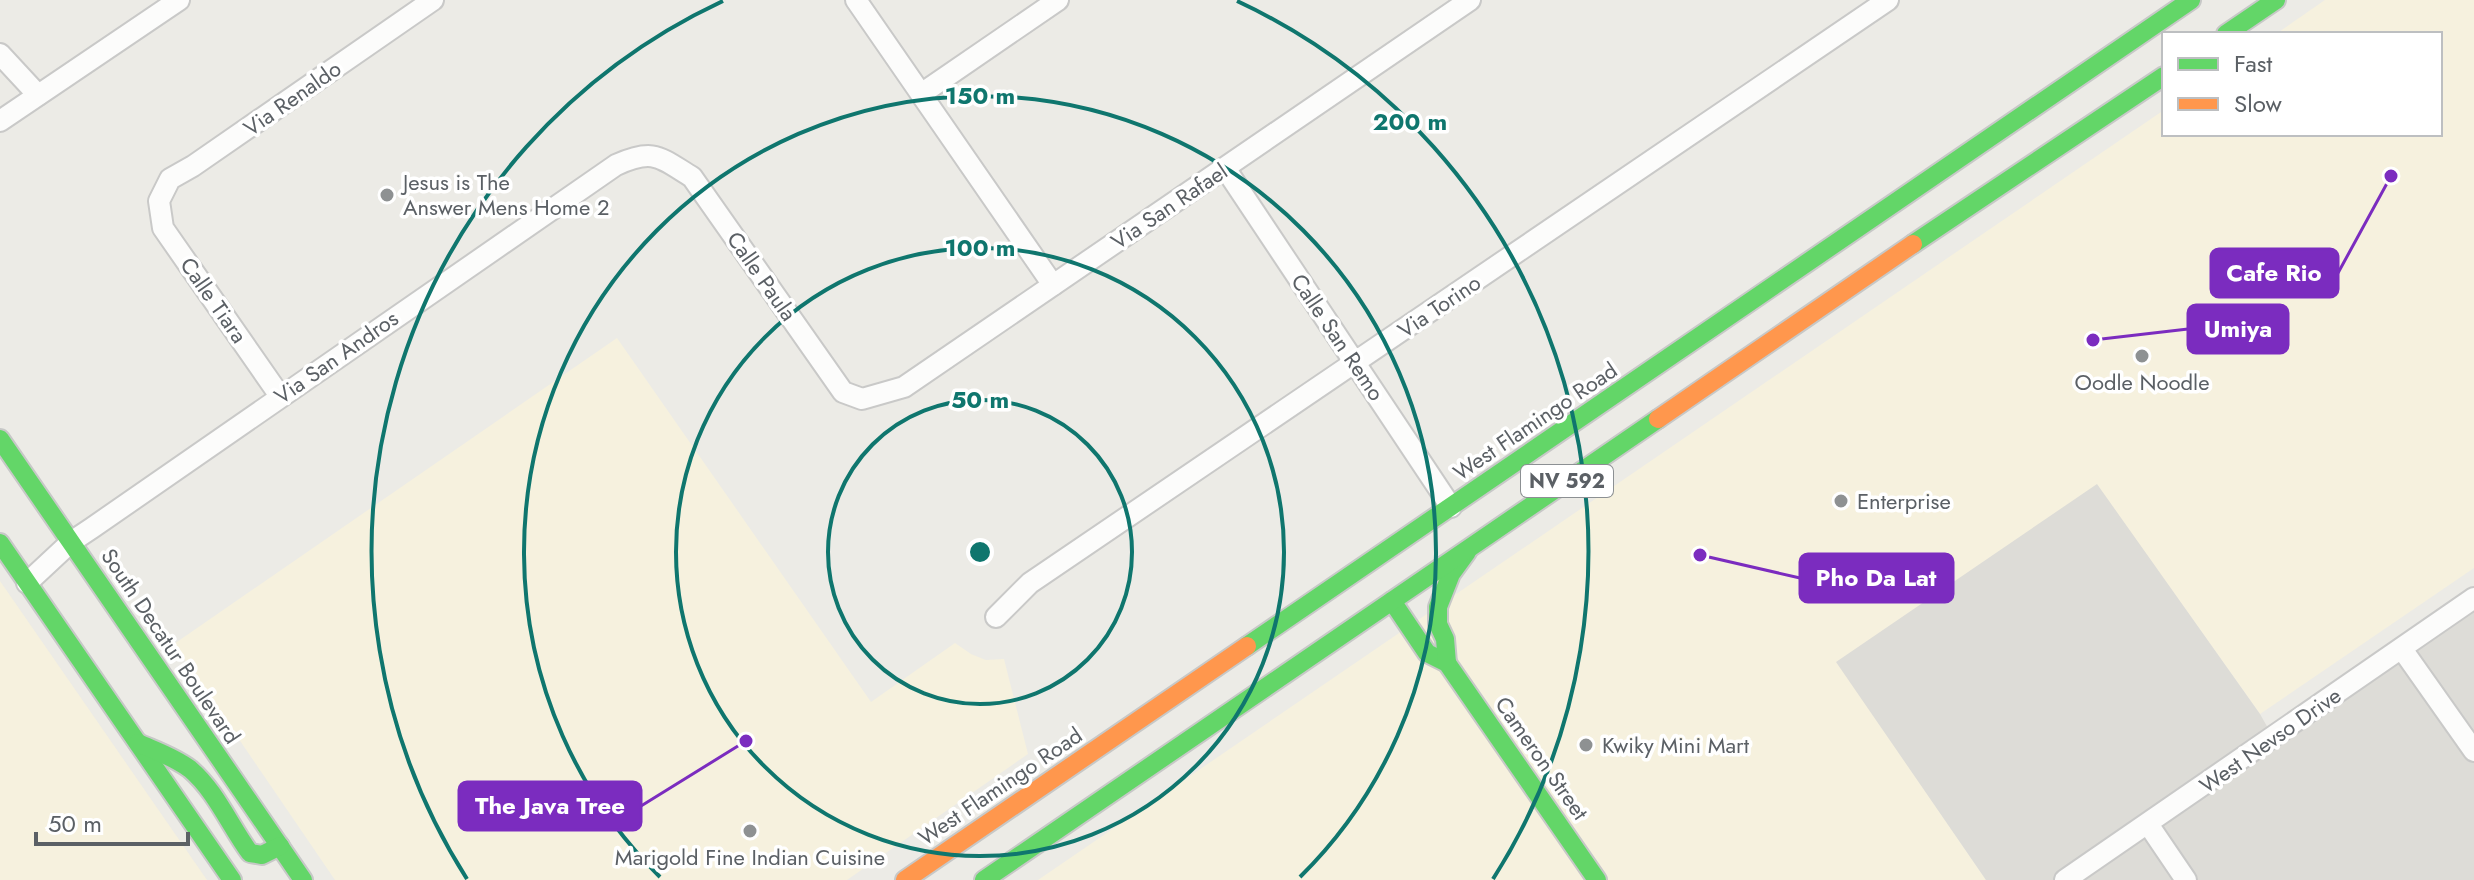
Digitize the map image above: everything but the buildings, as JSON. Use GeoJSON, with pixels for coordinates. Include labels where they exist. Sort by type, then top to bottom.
{"type":"FeatureCollection","features":[{"type":"Feature","properties":{"kind":"main road","name":"West Flamingo Road"},"geometry":{"type":"LineString","coordinates":[[905,880],[2191,0]]}},
{"type":"Feature","properties":{"kind":"main road"},"geometry":{"type":"LineString","coordinates":[[2229,32],[2276,0]]}},
{"type":"Feature","properties":{"kind":"main road","name":"NV 592"},"geometry":{"type":"LineString","coordinates":[[984,873],[1146,770],[1701,389],[1811,304],[2162,77]]}},
{"type":"Feature","properties":{"kind":"main road"},"geometry":{"type":"LineString","coordinates":[[1929,202],[1976,148]]}},
{"type":"Feature","properties":{"kind":"main road"},"geometry":{"type":"LineString","coordinates":[[1787,298],[1789,277]]}},
{"type":"Feature","properties":{"kind":"main road"},"geometry":{"type":"LineString","coordinates":[[1701,389],[1720,352]]}},
{"type":"Feature","properties":{"kind":"main road","name":"South Decatur Boulevard"},"geometry":{"type":"LineString","coordinates":[[0,439],[303,880]]}},
{"type":"Feature","properties":{"kind":"main road"},"geometry":{"type":"LineString","coordinates":[[1433,545],[1451,507]]}},
{"type":"Feature","properties":{"kind":"main road"},"geometry":{"type":"LineString","coordinates":[[0,543],[232,880]]}},
{"type":"Feature","properties":{"kind":"main road","name":"Cameron Street"},"geometry":{"type":"LineString","coordinates":[[1447,663],[1445,639],[1438,624],[1438,607],[1451,574],[1474,545]]}},
{"type":"Feature","properties":{"kind":"main road"},"geometry":{"type":"LineString","coordinates":[[1392,601],[1393,585],[1400,574]]}},
{"type":"Feature","properties":{"kind":"main road","name":"Cameron Street"},"geometry":{"type":"LineString","coordinates":[[1392,601],[1427,653],[1447,663],[1597,880]]}},
{"type":"Feature","properties":{"kind":"main road"},"geometry":{"type":"LineString","coordinates":[[1272,629],[1273,648]]}},
{"type":"Feature","properties":{"kind":"main road"},"geometry":{"type":"LineString","coordinates":[[1146,770],[1189,718]]}},
{"type":"Feature","properties":{"kind":"main road"},"geometry":{"type":"LineString","coordinates":[[137,743],[179,762],[191,771],[250,853],[263,855],[280,846]]}},
{"type":"Feature","properties":{"kind":"main road"},"geometry":{"type":"LineString","coordinates":[[1028,816],[1047,783]]}},
{"type":"Feature","properties":{"kind":"main road"},"geometry":{"type":"LineString","coordinates":[[944,873],[948,851]]}},
{"type":"Feature","properties":{"kind":"street"},"geometry":{"type":"LineString","coordinates":[[0,121],[179,0]]}},
{"type":"Feature","properties":{"kind":"street","name":"Via Renaldo"},"geometry":{"type":"LineString","coordinates":[[159,201],[170,179],[433,0]]}},
{"type":"Feature","properties":{"kind":"street"},"geometry":{"type":"LineString","coordinates":[[856,0],[1053,285]]}},
{"type":"Feature","properties":{"kind":"street"},"geometry":{"type":"LineString","coordinates":[[921,94],[1058,0]]}},
{"type":"Feature","properties":{"kind":"street","name":"Via San Rafael"},"geometry":{"type":"LineString","coordinates":[[862,399],[904,387],[1470,0]]}},
{"type":"Feature","properties":{"kind":"street","name":"Via Torino"},"geometry":{"type":"LineString","coordinates":[[996,617],[1030,583],[1888,0]]}},
{"type":"Feature","properties":{"kind":"street"},"geometry":{"type":"LineString","coordinates":[[0,54],[38,95]]}},
{"type":"Feature","properties":{"kind":"street","name":"Via San Andros"},"geometry":{"type":"LineString","coordinates":[[27,583],[71,542],[616,165],[636,156],[657,155]]}},
{"type":"Feature","properties":{"kind":"street","name":"Calle Paula"},"geometry":{"type":"LineString","coordinates":[[657,155],[692,177],[843,392],[862,399]]}},
{"type":"Feature","properties":{"kind":"street","name":"Calle San Remo"},"geometry":{"type":"LineString","coordinates":[[1225,168],[1451,507]]}},
{"type":"Feature","properties":{"kind":"street","name":"Calle Tiara"},"geometry":{"type":"LineString","coordinates":[[159,201],[163,228],[280,396]]}},
{"type":"Feature","properties":{"kind":"street","name":"West Nevso Drive"},"geometry":{"type":"LineString","coordinates":[[2065,880],[2474,598]]}},
{"type":"Feature","properties":{"kind":"street"},"geometry":{"type":"LineString","coordinates":[[2402,649],[2474,751]]}},
{"type":"Feature","properties":{"kind":"street"},"geometry":{"type":"LineString","coordinates":[[2148,824],[2186,880]]}},
{"type":"Feature","properties":{"kind":"shaded area"},"geometry":{"type":"Polygon","coordinates":[[[2325,0],[2474,0],[2474,568],[2260,714],[2097,485],[1837,662],[1986,880],[1038,880],[2162,111],[2162,136],[2442,136],[2442,32],[2279,32],[2325,0]]]}},
{"type":"Feature","properties":{"kind":"shaded area"},"geometry":{"type":"Polygon","coordinates":[[[617,338],[871,702],[955,643],[986,660],[1004,659],[1028,754],[847,880],[335,880],[174,644],[617,338]]]}},
{"type":"Feature","properties":{"kind":"shaded area"},"geometry":{"type":"Polygon","coordinates":[[[2097,484],[2260,714],[2273,737],[2474,598],[2474,880],[1986,880],[1836,662],[2097,484]]]}},
{"type":"Feature","properties":{"kind":"shaded area"},"geometry":{"type":"Polygon","coordinates":[[[0,581],[207,880],[0,880],[0,581]]]}},
{"type":"Feature","properties":{"kind":"traffic: fast"},"geometry":{"type":"LineString","coordinates":[[1247,646],[2191,0]]}},
{"type":"Feature","properties":{"kind":"traffic: fast"},"geometry":{"type":"LineString","coordinates":[[2229,32],[2276,0]]}},
{"type":"Feature","properties":{"kind":"traffic: fast"},"geometry":{"type":"LineString","coordinates":[[1913,244],[2162,77]]}},
{"type":"Feature","properties":{"kind":"traffic: fast"},"geometry":{"type":"LineString","coordinates":[[984,880],[1658,419]]}},
{"type":"Feature","properties":{"kind":"traffic: fast"},"geometry":{"type":"LineString","coordinates":[[0,439],[303,880]]}},
{"type":"Feature","properties":{"kind":"traffic: fast"},"geometry":{"type":"LineString","coordinates":[[0,543],[232,880]]}},
{"type":"Feature","properties":{"kind":"traffic: fast"},"geometry":{"type":"LineString","coordinates":[[1447,663],[1445,639],[1438,624],[1438,607],[1451,574],[1467,552]]}},
{"type":"Feature","properties":{"kind":"traffic: fast"},"geometry":{"type":"LineString","coordinates":[[1392,601],[1427,653],[1447,663],[1597,880]]}},
{"type":"Feature","properties":{"kind":"traffic: fast"},"geometry":{"type":"LineString","coordinates":[[138,743],[190,769],[215,798],[250,853],[262,855],[280,846]]}},
{"type":"Feature","properties":{"kind":"traffic: slow"},"geometry":{"type":"LineString","coordinates":[[1658,419],[1913,244]]}},
{"type":"Feature","properties":{"kind":"traffic: slow"},"geometry":{"type":"LineString","coordinates":[[905,880],[1247,646]]}},
{"type":"Feature","properties":{"kind":"place","name":"Cafe Rio"},"geometry":{"type":"Point","coordinates":[2391,176]}},
{"type":"Feature","properties":{"kind":"place","name":"Jesus is The Answer Mens Home 2"},"geometry":{"type":"Point","coordinates":[387,195]}},
{"type":"Feature","properties":{"kind":"place","name":"Umiya"},"geometry":{"type":"Point","coordinates":[2093,340]}},
{"type":"Feature","properties":{"kind":"place","name":"Oodle Noodle"},"geometry":{"type":"Point","coordinates":[2142,356]}},
{"type":"Feature","properties":{"kind":"place","name":"Enterprise"},"geometry":{"type":"Point","coordinates":[1841,501]}},
{"type":"Feature","properties":{"kind":"place","name":"Pho Da Lat"},"geometry":{"type":"Point","coordinates":[1700,555]}},
{"type":"Feature","properties":{"kind":"place","name":"The Java Tree"},"geometry":{"type":"Point","coordinates":[746,741]}},
{"type":"Feature","properties":{"kind":"place","name":"Kwiky Mini Mart"},"geometry":{"type":"Point","coordinates":[1586,745]}},
{"type":"Feature","properties":{"kind":"place","name":"Marigold Fine Indian Cuisine"},"geometry":{"type":"Point","coordinates":[750,831]}}]}
